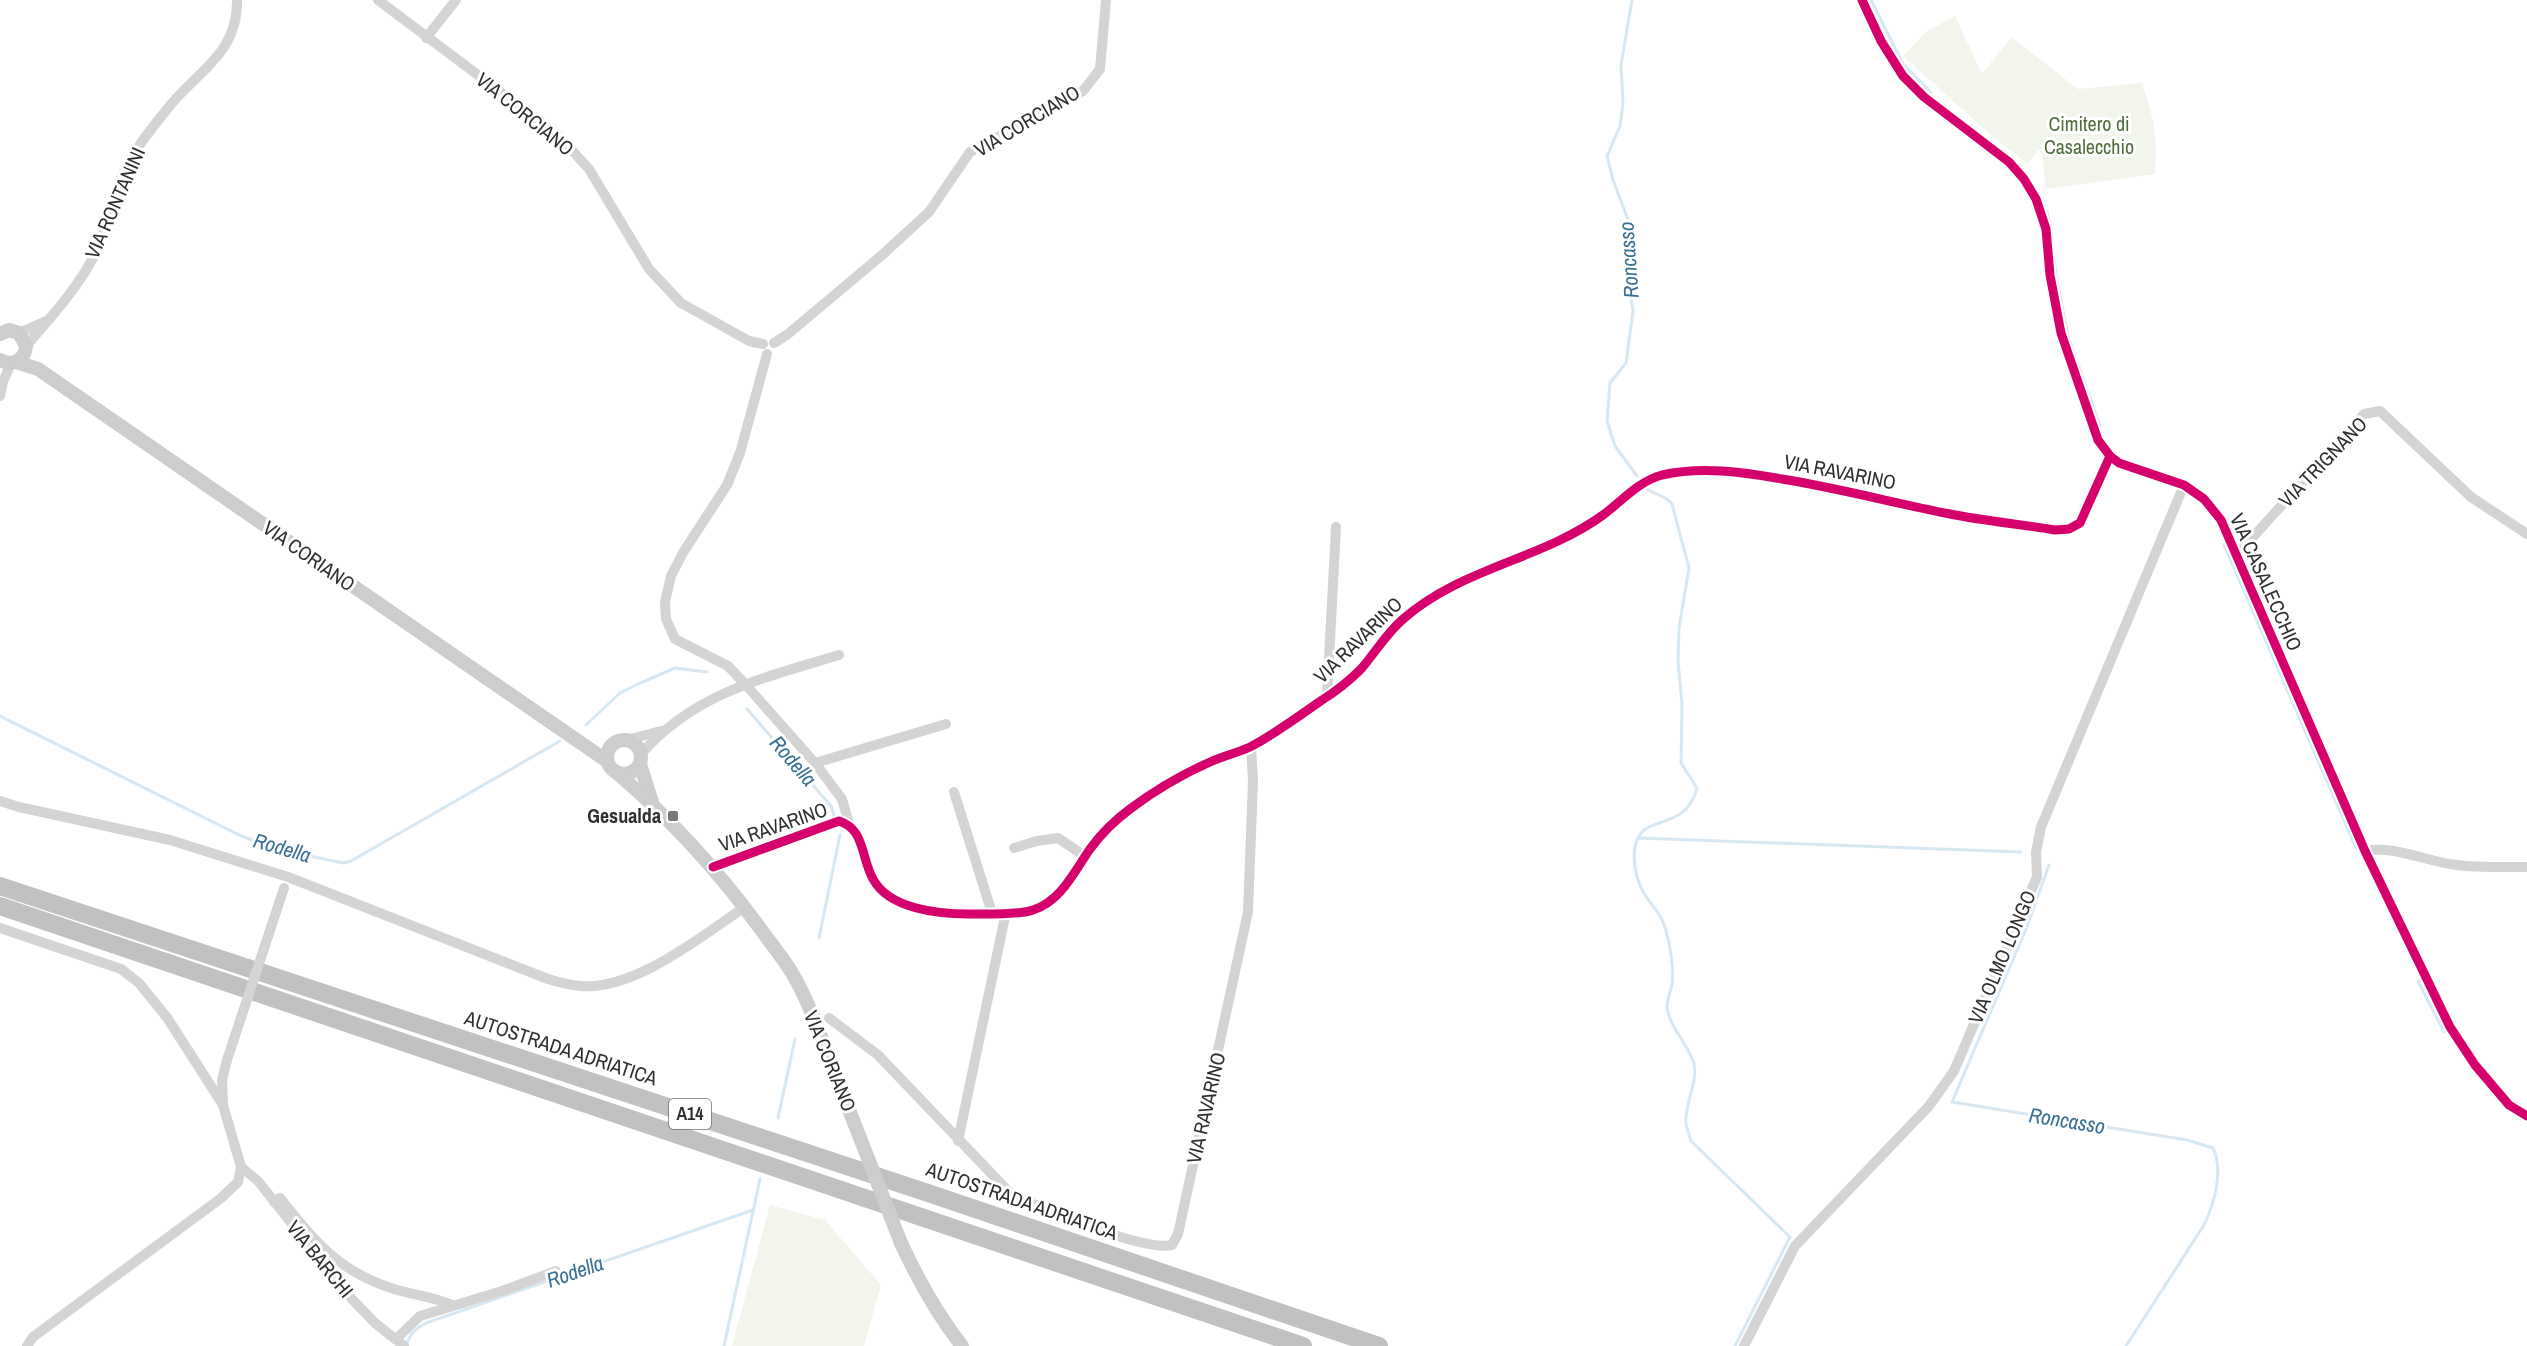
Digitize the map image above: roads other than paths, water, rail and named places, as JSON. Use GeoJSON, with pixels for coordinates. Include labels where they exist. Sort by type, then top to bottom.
{"type":"FeatureCollection","features":[{"type":"Feature","properties":{"kind":"highway","name":"AUTOSTRADA ADRIATICA"},"geometry":{"type":"LineString","coordinates":[[0,886],[931,1194],[1380,1346]]}},
{"type":"Feature","properties":{"kind":"highway","name":"A14"},"geometry":{"type":"LineString","coordinates":[[0,906],[1303,1346]]}},
{"type":"Feature","properties":{"kind":"main road"},"geometry":{"type":"LineString","coordinates":[[1,332],[19,333]]}},
{"type":"Feature","properties":{"kind":"main road","name":"VIA CORIANO"},"geometry":{"type":"LineString","coordinates":[[19,333],[38,369]]}},
{"type":"Feature","properties":{"kind":"main road"},"geometry":{"type":"LineString","coordinates":[[7,364],[26,348]]}},
{"type":"Feature","properties":{"kind":"main road","name":"VIA CORIANO"},"geometry":{"type":"LineString","coordinates":[[7,364],[38,369],[607,761]]}},
{"type":"Feature","properties":{"kind":"main road"},"geometry":{"type":"LineString","coordinates":[[581,744],[621,741],[636,745],[640,759],[627,774],[617,773],[607,761],[609,750],[621,741]]}},
{"type":"Feature","properties":{"kind":"main road","name":"VIA CORIANO"},"geometry":{"type":"LineString","coordinates":[[640,759],[653,804]]}},
{"type":"Feature","properties":{"kind":"main road","name":"VIA CORIANO"},"geometry":{"type":"LineString","coordinates":[[617,773],[653,804],[713,867],[792,972],[815,1022],[901,1243],[939,1317],[962,1346]]}},
{"type":"Feature","properties":{"kind":"street","name":"VIA RONTANINI"},"geometry":{"type":"LineString","coordinates":[[26,348],[72,291],[95,254],[123,175],[143,139],[169,106],[208,68],[229,38],[233,31],[237,0]]}},
{"type":"Feature","properties":{"kind":"street","name":"VIA CORCIANO"},"geometry":{"type":"LineString","coordinates":[[378,0],[558,135],[589,169],[649,269],[681,303],[749,341],[768,347],[788,334],[881,256],[929,212],[970,152],[1083,91],[1100,69],[1106,0]]}},
{"type":"Feature","properties":{"kind":"street"},"geometry":{"type":"LineString","coordinates":[[426,38],[456,0]]}},
{"type":"Feature","properties":{"kind":"street"},"geometry":{"type":"LineString","coordinates":[[1862,0],[1881,41],[1903,76],[1924,97],[2009,162],[2036,199],[2046,229],[2050,275],[2061,333],[2098,440],[2110,456]]}},
{"type":"Feature","properties":{"kind":"street","name":"VIA RONTANINI"},"geometry":{"type":"LineString","coordinates":[[19,333],[49,319]]}},
{"type":"Feature","properties":{"kind":"street"},"geometry":{"type":"LineString","coordinates":[[768,347],[740,453],[727,485],[684,551],[671,576],[665,602],[666,619],[675,639],[728,666],[745,684],[815,763],[842,799],[849,824]]}},
{"type":"Feature","properties":{"kind":"street"},"geometry":{"type":"LineString","coordinates":[[0,396],[7,364]]}},
{"type":"Feature","properties":{"kind":"street","name":"VIA TRIGNANO"},"geometry":{"type":"LineString","coordinates":[[2232,547],[2253,537],[2364,414],[2380,411],[2470,497],[2527,534]]}},
{"type":"Feature","properties":{"kind":"street","name":"VIA CASALECCHIO"},"geometry":{"type":"LineString","coordinates":[[2110,456],[2120,463],[2151,476],[2184,485],[2204,499],[2221,520],[2365,851],[2450,1027],[2475,1065],[2509,1105],[2527,1116]]}},
{"type":"Feature","properties":{"kind":"street","name":"VIA RAVARINO"},"geometry":{"type":"LineString","coordinates":[[713,867],[825,824],[839,821],[849,824],[859,838],[872,879],[894,900],[942,912],[967,914],[1029,912],[1046,905],[1072,878],[1086,856],[1114,822],[1132,807],[1191,772],[1251,747],[1327,697],[1359,670],[1400,621],[1435,594],[1491,568],[1546,547],[1573,533],[1602,516],[1635,489],[1659,476],[1692,471],[1734,471],[1817,484],[1950,514],[2055,530],[2069,529],[2080,523],[2110,456]]}},
{"type":"Feature","properties":{"kind":"street","name":"VIA OLMO LONGO"},"geometry":{"type":"LineString","coordinates":[[1744,1346],[1795,1246],[1929,1106],[1954,1071],[2037,877],[2036,852],[2041,827],[2184,485]]}},
{"type":"Feature","properties":{"kind":"street","name":"VIA RAVARINO"},"geometry":{"type":"LineString","coordinates":[[1327,697],[1336,528]]}},
{"type":"Feature","properties":{"kind":"street"},"geometry":{"type":"LineString","coordinates":[[621,741],[661,731],[720,693],[840,655]]}},
{"type":"Feature","properties":{"kind":"street"},"geometry":{"type":"LineString","coordinates":[[815,763],[946,724]]}},
{"type":"Feature","properties":{"kind":"street"},"geometry":{"type":"LineString","coordinates":[[640,759],[661,731]]}},
{"type":"Feature","properties":{"kind":"street","name":"VIA RAVARINO"},"geometry":{"type":"LineString","coordinates":[[1163,1247],[1172,1245],[1178,1234],[1243,946],[1251,898],[1253,781],[1251,747]]}},
{"type":"Feature","properties":{"kind":"street"},"geometry":{"type":"LineString","coordinates":[[954,792],[992,913]]}},
{"type":"Feature","properties":{"kind":"street"},"geometry":{"type":"LineString","coordinates":[[0,801],[170,840],[288,877],[548,980],[581,986],[610,984],[637,974],[678,951],[745,907]]}},
{"type":"Feature","properties":{"kind":"street"},"geometry":{"type":"LineString","coordinates":[[1014,849],[1037,841],[1058,838],[1086,856]]}},
{"type":"Feature","properties":{"kind":"street"},"geometry":{"type":"LineString","coordinates":[[2365,851],[2392,850],[2456,865],[2527,867]]}},
{"type":"Feature","properties":{"kind":"street"},"geometry":{"type":"LineString","coordinates":[[27,1346],[33,1337],[220,1199],[238,1182],[241,1167],[223,1105],[222,1080],[288,877]]}},
{"type":"Feature","properties":{"kind":"street"},"geometry":{"type":"LineString","coordinates":[[958,1141],[1006,912]]}},
{"type":"Feature","properties":{"kind":"street"},"geometry":{"type":"LineString","coordinates":[[0,928],[120,969],[139,983],[168,1019],[223,1105]]}},
{"type":"Feature","properties":{"kind":"street","name":"VIA CORIANO"},"geometry":{"type":"LineString","coordinates":[[829,1018],[878,1055],[1010,1193],[1033,1205],[1132,1239],[1163,1247]]}},
{"type":"Feature","properties":{"kind":"street","name":"VIA BARCHI"},"geometry":{"type":"LineString","coordinates":[[241,1167],[258,1181],[351,1298],[375,1323],[401,1344]]}},
{"type":"Feature","properties":{"kind":"street"},"geometry":{"type":"LineString","coordinates":[[274,1202],[280,1198],[326,1253],[356,1273],[393,1288],[452,1305]]}},
{"type":"Feature","properties":{"kind":"street"},"geometry":{"type":"LineString","coordinates":[[401,1344],[420,1316],[502,1291],[556,1271]]}},
{"type":"Feature","properties":{"kind":"waterway","name":"Roncasso"},"geometry":{"type":"LineString","coordinates":[[1632,0],[1621,65],[1623,103],[1620,126],[1607,156],[1613,180],[1630,225],[1626,265],[1633,311],[1626,363],[1610,383],[1607,421],[1615,446],[1637,476]]}},
{"type":"Feature","properties":{"kind":"waterway","name":"Roncasso"},"geometry":{"type":"LineString","coordinates":[[1871,0],[1903,64],[1931,92]]}},
{"type":"Feature","properties":{"kind":"waterway","name":"Roncasso"},"geometry":{"type":"LineString","coordinates":[[2047,211],[2050,227]]}},
{"type":"Feature","properties":{"kind":"waterway","name":"Roncasso"},"geometry":{"type":"LineString","coordinates":[[2052,243],[2068,336],[2100,426]]}},
{"type":"Feature","properties":{"kind":"waterway","name":"Roncasso"},"geometry":{"type":"LineString","coordinates":[[1647,489],[1672,504],[1689,568],[1679,628],[1678,661],[1682,704],[1681,763],[1697,788],[1692,801],[1685,810],[1643,831],[1638,838],[1634,852],[1635,867],[1642,889],[1660,915],[1666,930],[1672,971],[1667,1007],[1672,1022],[1694,1064],[1694,1079],[1686,1116],[1691,1141],[1790,1237],[1735,1346]]}},
{"type":"Feature","properties":{"kind":"waterway","name":"Roncasso"},"geometry":{"type":"LineString","coordinates":[[2224,545],[2356,848]]}},
{"type":"Feature","properties":{"kind":"waterway","name":"Rodella"},"geometry":{"type":"LineString","coordinates":[[586,725],[620,693],[636,685],[675,668],[707,672]]}},
{"type":"Feature","properties":{"kind":"waterway","name":"Rodella"},"geometry":{"type":"LineString","coordinates":[[747,709],[831,806],[834,815]]}},
{"type":"Feature","properties":{"kind":"waterway","name":"Rodella"},"geometry":{"type":"LineString","coordinates":[[0,716],[237,834],[272,848],[343,863],[351,861],[560,741]]}},
{"type":"Feature","properties":{"kind":"waterway","name":"Rodella"},"geometry":{"type":"LineString","coordinates":[[819,938],[840,835]]}},
{"type":"Feature","properties":{"kind":"waterway","name":"Roncasso"},"geometry":{"type":"LineString","coordinates":[[1639,838],[2021,852]]}},
{"type":"Feature","properties":{"kind":"waterway","name":"Roncasso"},"geometry":{"type":"LineString","coordinates":[[2049,865],[2026,929],[1952,1102],[2187,1140],[2213,1148],[2218,1177],[2208,1217],[2126,1346]]}},
{"type":"Feature","properties":{"kind":"waterway","name":"Roncasso"},"geometry":{"type":"LineString","coordinates":[[2418,981],[2444,1032]]}},
{"type":"Feature","properties":{"kind":"waterway","name":"Rodella"},"geometry":{"type":"LineString","coordinates":[[778,1118],[795,1039]]}},
{"type":"Feature","properties":{"kind":"waterway","name":"Rodella"},"geometry":{"type":"LineString","coordinates":[[724,1346],[760,1179]]}},
{"type":"Feature","properties":{"kind":"waterway","name":"Rodella"},"geometry":{"type":"LineString","coordinates":[[407,1344],[414,1331],[426,1323],[753,1210]]}},
{"type":"Feature","properties":{"kind":"place","name":"Gesualda"},"geometry":{"type":"Point","coordinates":[673,816]}},
{"type":"Feature","properties":{"kind":"park label","name":"Cimitero di Casalecchio"},"geometry":{"type":"Point","coordinates":[2089,136]}}]}
